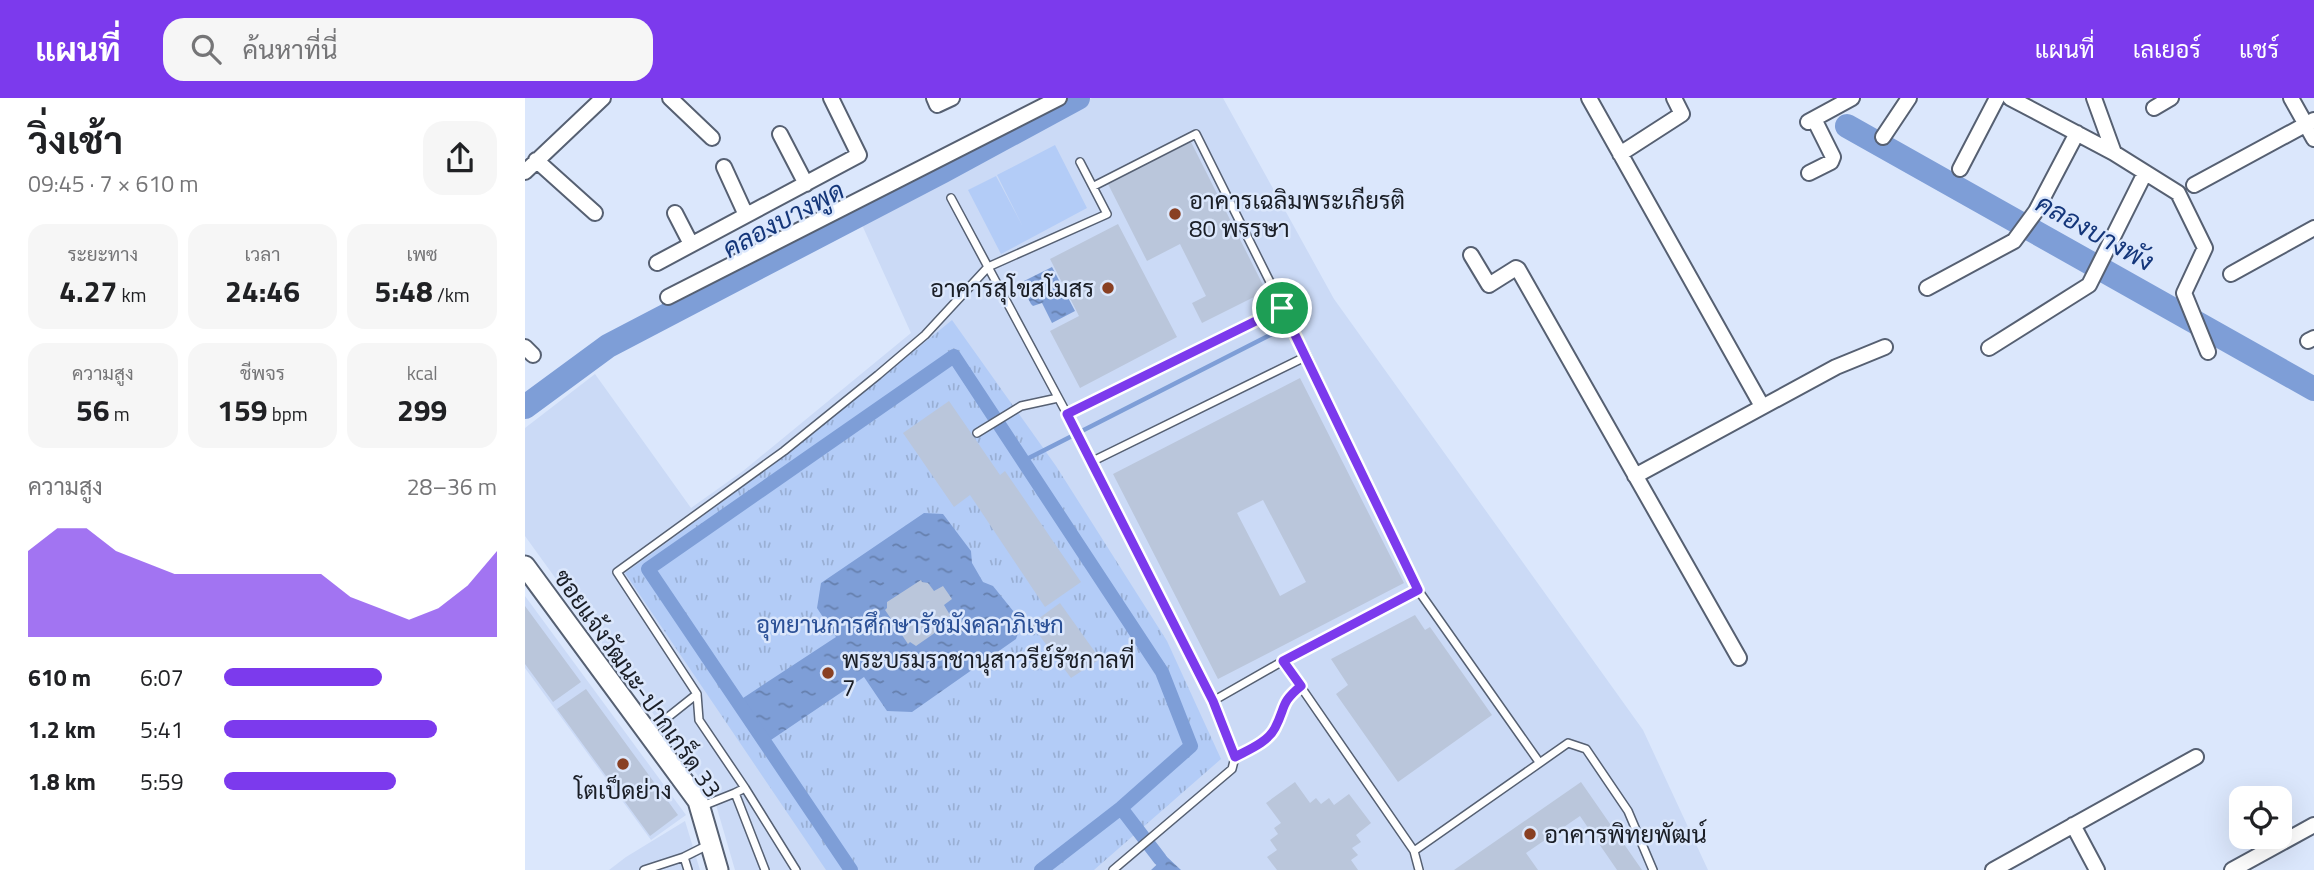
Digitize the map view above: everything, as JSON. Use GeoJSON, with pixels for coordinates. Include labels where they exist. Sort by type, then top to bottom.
{"type":"FeatureCollection","features":[{"type":"Feature","properties":{"kind":"street"},"geometry":{"type":"LineString","coordinates":[[525,172],[603,98]]}},
{"type":"Feature","properties":{"kind":"street"},"geometry":{"type":"LineString","coordinates":[[670,98],[712,138]]}},
{"type":"Feature","properties":{"kind":"street"},"geometry":{"type":"LineString","coordinates":[[657,263],[859,155],[831,98]]}},
{"type":"Feature","properties":{"kind":"street"},"geometry":{"type":"LineString","coordinates":[[934,98],[937,105],[952,98]]}},
{"type":"Feature","properties":{"kind":"street"},"geometry":{"type":"LineString","coordinates":[[668,297],[1059,98]]}},
{"type":"Feature","properties":{"kind":"street"},"geometry":{"type":"LineString","coordinates":[[1589,98],[1762,406]]}},
{"type":"Feature","properties":{"kind":"street"},"geometry":{"type":"LineString","coordinates":[[1620,154],[1682,114],[1674,98]]}},
{"type":"Feature","properties":{"kind":"street"},"geometry":{"type":"LineString","coordinates":[[1809,173],[1831,162],[1833,157],[1811,121],[1852,98]]}},
{"type":"Feature","properties":{"kind":"street"},"geometry":{"type":"LineString","coordinates":[[1883,137],[1909,98]]}},
{"type":"Feature","properties":{"kind":"street"},"geometry":{"type":"LineString","coordinates":[[1960,169],[1997,98]]}},
{"type":"Feature","properties":{"kind":"street"},"geometry":{"type":"LineString","coordinates":[[2094,98],[2114,153]]}},
{"type":"Feature","properties":{"kind":"street"},"geometry":{"type":"LineString","coordinates":[[2154,108],[2171,98]]}},
{"type":"Feature","properties":{"kind":"street"},"geometry":{"type":"LineString","coordinates":[[2291,98],[2310,122],[2314,139]]}},
{"type":"Feature","properties":{"kind":"street"},"geometry":{"type":"LineString","coordinates":[[2022,100],[2178,193],[2205,248],[2184,293],[2208,352]]}},
{"type":"Feature","properties":{"kind":"street"},"geometry":{"type":"LineString","coordinates":[[2194,186],[2310,122]]}},
{"type":"Feature","properties":{"kind":"street"},"geometry":{"type":"LineString","coordinates":[[1927,288],[2014,241],[2036,211],[2077,133]]}},
{"type":"Feature","properties":{"kind":"street"},"geometry":{"type":"LineString","coordinates":[[781,134],[806,184]]}},
{"type":"Feature","properties":{"kind":"street"},"geometry":{"type":"LineString","coordinates":[[536,160],[595,213]]}},
{"type":"Feature","properties":{"kind":"street"},"geometry":{"type":"LineString","coordinates":[[724,167],[746,215]]}},
{"type":"Feature","properties":{"kind":"street"},"geometry":{"type":"LineString","coordinates":[[1989,348],[2089,285],[2145,173]]}},
{"type":"Feature","properties":{"kind":"street"},"geometry":{"type":"LineString","coordinates":[[675,213],[691,244]]}},
{"type":"Feature","properties":{"kind":"street"},"geometry":{"type":"LineString","coordinates":[[2231,274],[2314,228]]}},
{"type":"Feature","properties":{"kind":"street"},"geometry":{"type":"LineString","coordinates":[[1471,255],[1489,285],[1518,269],[1739,658]]}},
{"type":"Feature","properties":{"kind":"street"},"geometry":{"type":"LineString","coordinates":[[1635,476],[1836,367],[1885,347]]}},
{"type":"Feature","properties":{"kind":"street","name":"ซอยแจ้งวัฒนะ-ปากเกร็ด 33"},"geometry":{"type":"LineString","coordinates":[[525,566],[700,807],[718,870]]}},
{"type":"Feature","properties":{"kind":"street"},"geometry":{"type":"LineString","coordinates":[[1993,870],[2196,757]]}},
{"type":"Feature","properties":{"kind":"street"},"geometry":{"type":"LineString","coordinates":[[2073,825],[2097,870]]}},
{"type":"Feature","properties":{"kind":"street"},"geometry":{"type":"LineString","coordinates":[[2232,870],[2314,825]]}},
{"type":"Feature","properties":{"kind":"lane"},"geometry":{"type":"LineString","coordinates":[[1094,186],[1196,134],[1307,356],[1418,590],[1539,762]]}},
{"type":"Feature","properties":{"kind":"lane"},"geometry":{"type":"LineString","coordinates":[[796,870],[699,720],[697,694],[617,572],[784,451],[878,374],[925,335],[988,268],[1107,214],[1080,162]]}},
{"type":"Feature","properties":{"kind":"lane"},"geometry":{"type":"LineString","coordinates":[[951,198],[1067,414],[1213,701],[1235,757],[1231,769],[1113,870]]}},
{"type":"Feature","properties":{"kind":"lane"},"geometry":{"type":"LineString","coordinates":[[1067,414],[1282,308]]}},
{"type":"Feature","properties":{"kind":"lane"},"geometry":{"type":"LineString","coordinates":[[1091,462],[1307,356]]}},
{"type":"Feature","properties":{"kind":"lane"},"geometry":{"type":"LineString","coordinates":[[977,433],[999,417],[1021,406],[1058,398]]}},
{"type":"Feature","properties":{"kind":"lane"},"geometry":{"type":"LineString","coordinates":[[1213,701],[1418,590]]}},
{"type":"Feature","properties":{"kind":"lane"},"geometry":{"type":"LineString","coordinates":[[1283,661],[1414,851],[1419,870]]}},
{"type":"Feature","properties":{"kind":"lane"},"geometry":{"type":"LineString","coordinates":[[1235,757],[1265,740],[1275,730],[1287,697],[1301,686]]}},
{"type":"Feature","properties":{"kind":"lane"},"geometry":{"type":"LineString","coordinates":[[647,733],[697,694]]}},
{"type":"Feature","properties":{"kind":"lane"},"geometry":{"type":"LineString","coordinates":[[1414,851],[1568,743],[1586,749],[1627,811],[1653,870]]}},
{"type":"Feature","properties":{"kind":"lane"},"geometry":{"type":"LineString","coordinates":[[700,807],[745,788]]}},
{"type":"Feature","properties":{"kind":"lane"},"geometry":{"type":"LineString","coordinates":[[735,793],[765,870]]}},
{"type":"Feature","properties":{"kind":"lane"},"geometry":{"type":"LineString","coordinates":[[645,870],[665,867],[711,844]]}},
{"type":"Feature","properties":{"kind":"lane"},"geometry":{"type":"LineString","coordinates":[[684,857],[688,870]]}},
{"type":"Feature","properties":{"kind":"shaded area"},"geometry":{"type":"Polygon","coordinates":[[[1092,98],[1223,98],[1334,299],[1643,730],[1708,870],[735,870],[714,798],[525,536],[525,428],[595,374],[691,508],[743,471],[911,333],[862,225],[1092,98]]]}},
{"type":"Feature","properties":{"kind":"shaded area"},"geometry":{"type":"Polygon","coordinates":[[[525,596],[686,815],[651,840],[525,668],[525,596]]]}},
{"type":"Feature","properties":{"kind":"shaded area"},"geometry":{"type":"Polygon","coordinates":[[[685,821],[700,870],[609,870],[626,857],[685,821]]]}},
{"type":"Feature","properties":{"kind":"green space"},"geometry":{"type":"Polygon","coordinates":[[[1055,145],[1087,208],[1001,254],[968,190],[996,176],[1023,227],[997,175],[1055,145]]]}},
{"type":"Feature","properties":{"kind":"green space","name":"อุทยานการศึกษารัชมังคลาภิเษก"},"geometry":{"type":"Polygon","coordinates":[[[952,320],[1056,466],[1167,641],[1221,759],[1094,870],[826,870],[625,573],[785,456],[952,320]]]}},
{"type":"Feature","properties":{"kind":"water"},"geometry":{"type":"Polygon","coordinates":[[[1052,267],[1075,311],[1052,323],[1042,303],[1033,306],[1020,283],[1052,267]]]}},
{"type":"Feature","properties":{"kind":"water"},"geometry":{"type":"Polygon","coordinates":[[[924,513],[943,514],[971,551],[972,563],[983,582],[993,586],[1022,622],[1016,639],[912,712],[887,711],[864,677],[765,744],[737,702],[836,637],[817,608],[821,583],[924,513]]]}},
{"type":"Feature","properties":{"kind":"water"},"geometry":{"type":"Polygon","coordinates":[[[1166,856],[1181,870],[1151,870],[1166,856]]]}},
{"type":"Feature","properties":{"kind":"building","name":"อาคารเฉลิมพระเกียรติ 80 พรรษา"},"geometry":{"type":"Polygon","coordinates":[[[1191,142],[1266,291],[1202,323],[1192,303],[1206,296],[1180,244],[1147,261],[1108,184],[1191,142]]]}},
{"type":"Feature","properties":{"kind":"building","name":"อาคารสุโขสโมสร"},"geometry":{"type":"Polygon","coordinates":[[[1118,224],[1177,337],[1080,388],[1050,331],[1079,316],[1050,259],[1118,224]]]}},
{"type":"Feature","properties":{"kind":"building"},"geometry":{"type":"Polygon","coordinates":[[[1300,378],[1404,583],[1218,679],[1113,474],[1300,378]],[[1263,500],[1237,513],[1280,596],[1306,582],[1263,500]]]}},
{"type":"Feature","properties":{"kind":"building"},"geometry":{"type":"Polygon","coordinates":[[[949,401],[1000,475],[1005,471],[1081,582],[1045,607],[970,495],[954,507],[903,433],[949,401]]]}},
{"type":"Feature","properties":{"kind":"building"},"geometry":{"type":"Polygon","coordinates":[[[921,580],[928,583],[934,591],[943,586],[952,599],[944,605],[950,615],[949,623],[916,646],[910,642],[908,644],[885,610],[887,602],[921,580]]]}},
{"type":"Feature","properties":{"kind":"building"},"geometry":{"type":"Polygon","coordinates":[[[1060,603],[1100,659],[1071,678],[1031,624],[1060,603]]]}},
{"type":"Feature","properties":{"kind":"building"},"geometry":{"type":"Polygon","coordinates":[[[525,606],[581,682],[553,702],[525,664],[525,606]]]}},
{"type":"Feature","properties":{"kind":"building"},"geometry":{"type":"Polygon","coordinates":[[[1415,615],[1425,630],[1430,627],[1492,715],[1398,782],[1336,694],[1348,685],[1331,659],[1415,615]]]}},
{"type":"Feature","properties":{"kind":"building"},"geometry":{"type":"Polygon","coordinates":[[[586,689],[678,815],[650,836],[557,709],[586,689]]]}},
{"type":"Feature","properties":{"kind":"building"},"geometry":{"type":"Polygon","coordinates":[[[1295,782],[1310,803],[1316,798],[1321,804],[1329,798],[1334,805],[1349,794],[1371,823],[1356,835],[1361,842],[1352,848],[1358,855],[1351,860],[1358,870],[1277,870],[1267,857],[1277,850],[1270,840],[1278,834],[1274,828],[1281,823],[1266,803],[1295,782]]]}},
{"type":"Feature","properties":{"kind":"building","name":"อาคารพิทยพัฒน์"},"geometry":{"type":"Polygon","coordinates":[[[1581,782],[1642,870],[1617,870],[1580,816],[1526,853],[1538,870],[1454,870],[1581,782]]]}},
{"type":"Feature","properties":{"kind":"waterway","name":"คลองบางพูด"},"geometry":{"type":"LineString","coordinates":[[525,407],[608,346],[1078,98]]}},
{"type":"Feature","properties":{"kind":"waterway","name":"คลองบางพัง"},"geometry":{"type":"LineString","coordinates":[[1847,126],[2314,389]]}},
{"type":"Feature","properties":{"kind":"waterway"},"geometry":{"type":"LineString","coordinates":[[1023,461],[1272,334]]}},
{"type":"Feature","properties":{"kind":"waterway"},"geometry":{"type":"LineString","coordinates":[[851,870],[648,569],[954,356],[1162,672],[1191,746],[1121,808],[1041,870]]}},
{"type":"Feature","properties":{"kind":"waterway"},"geometry":{"type":"LineString","coordinates":[[1121,808],[1160,859]]}},
{"type":"Feature","properties":{"kind":"place","name":"อาคารเฉลิมพระเกียรติ 80 พรรษา"},"geometry":{"type":"Point","coordinates":[1175,214]}},
{"type":"Feature","properties":{"kind":"place","name":"อาคารสุโขสโมสร"},"geometry":{"type":"Point","coordinates":[1108,288]}},
{"type":"Feature","properties":{"kind":"place","name":"พระบรมราชานุสาวรีย์รัชกาลที่ 7"},"geometry":{"type":"Point","coordinates":[828,673]}},
{"type":"Feature","properties":{"kind":"place","name":"โตเป็ดย่าง"},"geometry":{"type":"Point","coordinates":[623,764]}},
{"type":"Feature","properties":{"kind":"place","name":"อาคารพิทยพัฒน์"},"geometry":{"type":"Point","coordinates":[1530,834]}},
{"type":"Feature","properties":{"kind":"route"},"geometry":{"type":"LineString","coordinates":[[1282,308],[1418,590],[1283,661],[1301,686],[1287,697],[1275,730],[1265,740],[1235,757],[1213,701],[1067,414],[1282,308]]}}]}
